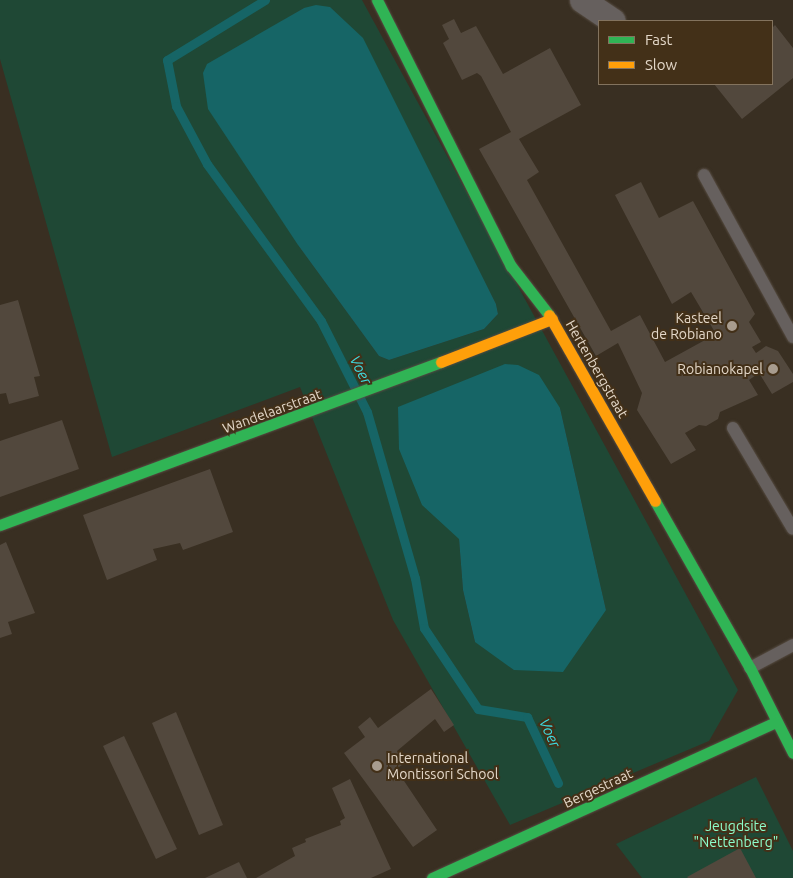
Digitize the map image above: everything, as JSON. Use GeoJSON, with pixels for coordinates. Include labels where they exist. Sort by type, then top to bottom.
{"type":"FeatureCollection","features":[{"type":"Feature","properties":{"kind":"street","name":"Hertenbergstraat"},"geometry":{"type":"LineString","coordinates":[[377,0],[512,266],[552,320],[750,668],[793,753]]}},
{"type":"Feature","properties":{"kind":"street"},"geometry":{"type":"LineString","coordinates":[[582,0],[612,20]]}},
{"type":"Feature","properties":{"kind":"street","name":"Wandelaarstraat"},"geometry":{"type":"LineString","coordinates":[[0,525],[370,391],[552,320]]}},
{"type":"Feature","properties":{"kind":"street","name":"Bergestraat"},"geometry":{"type":"LineString","coordinates":[[432,878],[776,722]]}},
{"type":"Feature","properties":{"kind":"lane"},"geometry":{"type":"LineString","coordinates":[[704,175],[793,337]]}},
{"type":"Feature","properties":{"kind":"lane"},"geometry":{"type":"LineString","coordinates":[[733,428],[793,529]]}},
{"type":"Feature","properties":{"kind":"lane"},"geometry":{"type":"LineString","coordinates":[[750,668],[793,645]]}},
{"type":"Feature","properties":{"kind":"green space"},"geometry":{"type":"Polygon","coordinates":[[[0,0],[362,0],[738,690],[709,741],[510,825],[393,620],[300,387],[112,457],[0,59],[0,0]],[[304,8],[282,21],[298,245],[379,356],[389,360],[484,329],[498,314],[496,304],[380,75],[304,8]],[[560,408],[459,539],[463,590],[475,642],[606,610],[560,408]]]}},
{"type":"Feature","properties":{"kind":"green space","name":"Jeugdsite \"Nettenberg\""},"geometry":{"type":"Polygon","coordinates":[[[756,777],[793,851],[793,878],[642,878],[616,844],[756,777]]]}},
{"type":"Feature","properties":{"kind":"water"},"geometry":{"type":"Polygon","coordinates":[[[316,5],[330,7],[363,38],[496,304],[498,314],[484,329],[389,360],[379,356],[298,245],[208,109],[203,73],[207,64],[304,8],[316,5]]]}},
{"type":"Feature","properties":{"kind":"water"},"geometry":{"type":"Polygon","coordinates":[[[505,364],[518,365],[539,375],[560,408],[606,610],[563,672],[514,670],[475,642],[463,590],[459,539],[422,505],[399,449],[398,407],[505,364]]]}},
{"type":"Feature","properties":{"kind":"building"},"geometry":{"type":"Polygon","coordinates":[[[454,19],[461,33],[476,26],[503,74],[550,48],[581,105],[519,139],[539,172],[527,180],[611,331],[640,315],[665,362],[716,334],[691,292],[672,304],[615,195],[641,182],[659,218],[693,201],[755,314],[749,322],[761,342],[752,347],[756,353],[766,346],[778,351],[793,374],[793,382],[772,394],[759,373],[749,380],[758,395],[720,412],[718,419],[706,426],[699,425],[685,433],[696,450],[671,464],[637,410],[642,393],[618,343],[596,356],[479,149],[511,132],[481,76],[477,73],[462,80],[443,43],[449,39],[442,25],[454,19]]]}},
{"type":"Feature","properties":{"kind":"building"},"geometry":{"type":"Polygon","coordinates":[[[775,25],[793,48],[793,78],[742,119],[715,85],[773,85],[773,27],[775,25]]]}},
{"type":"Feature","properties":{"kind":"building"},"geometry":{"type":"Polygon","coordinates":[[[18,300],[40,376],[34,377],[39,396],[9,404],[6,393],[0,394],[0,305],[18,300]]]}},
{"type":"Feature","properties":{"kind":"building"},"geometry":{"type":"Polygon","coordinates":[[[62,420],[79,469],[0,497],[0,441],[62,420]]]}},
{"type":"Feature","properties":{"kind":"building"},"geometry":{"type":"Polygon","coordinates":[[[210,469],[233,532],[183,550],[180,543],[153,549],[157,560],[107,580],[83,515],[210,469]]]}},
{"type":"Feature","properties":{"kind":"building"},"geometry":{"type":"Polygon","coordinates":[[[6,542],[35,613],[8,622],[12,634],[0,638],[0,545],[6,542]]]}},
{"type":"Feature","properties":{"kind":"building","name":"International Montissori School"},"geometry":{"type":"Polygon","coordinates":[[[431,689],[454,725],[444,732],[435,719],[397,751],[405,763],[396,769],[437,830],[413,847],[344,753],[365,737],[358,727],[370,717],[378,728],[431,689]]]}},
{"type":"Feature","properties":{"kind":"building"},"geometry":{"type":"Polygon","coordinates":[[[176,712],[223,825],[199,835],[152,723],[176,712]]]}},
{"type":"Feature","properties":{"kind":"building"},"geometry":{"type":"Polygon","coordinates":[[[124,736],[177,849],[156,859],[103,746],[124,736]]]}},
{"type":"Feature","properties":{"kind":"building"},"geometry":{"type":"Polygon","coordinates":[[[350,779],[391,869],[371,878],[256,878],[295,856],[292,848],[306,842],[305,839],[341,825],[340,821],[345,818],[332,788],[350,779]]]}},
{"type":"Feature","properties":{"kind":"building","name":"Jeugdsite \"Nettenberg\""},"geometry":{"type":"Polygon","coordinates":[[[740,848],[756,878],[687,877],[740,848]]]}},
{"type":"Feature","properties":{"kind":"building"},"geometry":{"type":"Polygon","coordinates":[[[239,862],[247,878],[205,878],[239,862]]]}},
{"type":"Feature","properties":{"kind":"waterway","name":"Voer"},"geometry":{"type":"LineString","coordinates":[[265,0],[167,60],[176,106],[207,164],[321,321],[367,412],[415,578],[424,628],[478,709],[527,717],[558,783]]}},
{"type":"Feature","properties":{"kind":"traffic: fast"},"geometry":{"type":"LineString","coordinates":[[377,0],[511,266],[549,315]]}},
{"type":"Feature","properties":{"kind":"traffic: fast"},"geometry":{"type":"LineString","coordinates":[[0,525],[441,362]]}},
{"type":"Feature","properties":{"kind":"traffic: fast"},"geometry":{"type":"LineString","coordinates":[[655,501],[750,668],[793,753]]}},
{"type":"Feature","properties":{"kind":"traffic: fast"},"geometry":{"type":"LineString","coordinates":[[432,878],[776,722]]}},
{"type":"Feature","properties":{"kind":"traffic: slow"},"geometry":{"type":"LineString","coordinates":[[549,315],[655,501]]}},
{"type":"Feature","properties":{"kind":"traffic: slow"},"geometry":{"type":"LineString","coordinates":[[441,362],[552,319]]}},
{"type":"Feature","properties":{"kind":"place","name":"Kasteel de Robiano"},"geometry":{"type":"Point","coordinates":[732,326]}},
{"type":"Feature","properties":{"kind":"place","name":"Robianokapel"},"geometry":{"type":"Point","coordinates":[773,369]}},
{"type":"Feature","properties":{"kind":"place","name":"International Montissori School"},"geometry":{"type":"Point","coordinates":[377,766]}}]}
